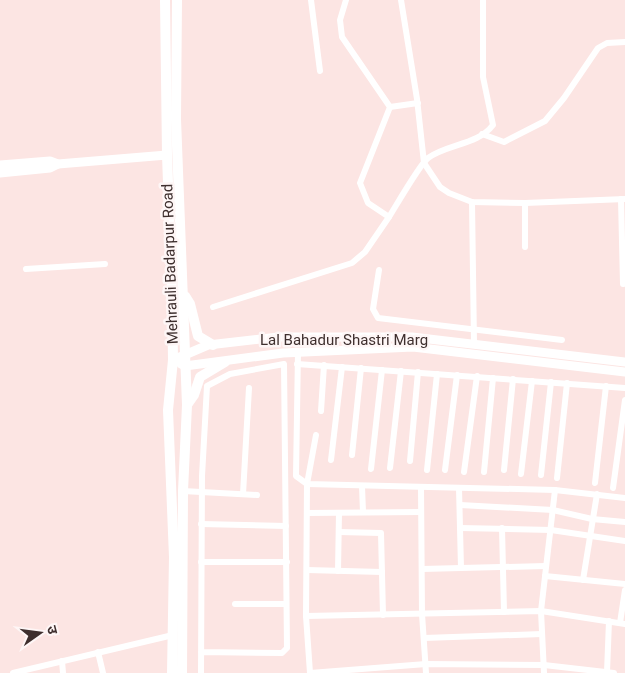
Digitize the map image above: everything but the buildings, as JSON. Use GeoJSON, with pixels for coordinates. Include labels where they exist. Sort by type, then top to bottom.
{"type":"FeatureCollection","features":[{"type":"Feature","properties":{"kind":"main road","name":"Mehrauli Badarpur Road"},"geometry":{"type":"LineString","coordinates":[[165,0],[173,360],[168,410],[173,544],[173,635]]}},
{"type":"Feature","properties":{"kind":"main road","name":"Mehrauli Badarpur Road"},"geometry":{"type":"LineString","coordinates":[[177,0],[176,119],[187,405]]}},
{"type":"Feature","properties":{"kind":"main road"},"geometry":{"type":"LineString","coordinates":[[0,172],[50,161],[58,164],[167,155]]}},
{"type":"Feature","properties":{"kind":"main road"},"geometry":{"type":"LineString","coordinates":[[0,165],[17,168]]}},
{"type":"Feature","properties":{"kind":"main road"},"geometry":{"type":"LineString","coordinates":[[183,294],[190,304],[198,336],[204,342],[213,345]]}},
{"type":"Feature","properties":{"kind":"main road","name":"Lal Bahadur Shastri Marg"},"geometry":{"type":"LineString","coordinates":[[173,360],[213,345],[279,337],[393,337],[474,344],[625,362]]}},
{"type":"Feature","properties":{"kind":"main road","name":"Lal Bahadur Shastri Marg"},"geometry":{"type":"LineString","coordinates":[[185,366],[298,352],[413,347],[625,372]]}},
{"type":"Feature","properties":{"kind":"main road"},"geometry":{"type":"LineString","coordinates":[[173,360],[185,366]]}},
{"type":"Feature","properties":{"kind":"main road"},"geometry":{"type":"LineString","coordinates":[[182,673],[182,491],[187,405],[194,395],[200,377],[225,362]]}},
{"type":"Feature","properties":{"kind":"main road"},"geometry":{"type":"LineString","coordinates":[[172,673],[173,635]]}},
{"type":"Feature","properties":{"kind":"street"},"geometry":{"type":"LineString","coordinates":[[311,0],[320,71]]}},
{"type":"Feature","properties":{"kind":"street"},"geometry":{"type":"LineString","coordinates":[[346,0],[340,20],[342,37],[390,108]]}},
{"type":"Feature","properties":{"kind":"street"},"geometry":{"type":"LineString","coordinates":[[401,0],[418,103],[424,163],[440,187],[449,193],[472,202],[524,203],[623,199],[623,284]]}},
{"type":"Feature","properties":{"kind":"street"},"geometry":{"type":"LineString","coordinates":[[213,307],[352,262],[365,252],[427,158],[482,134],[491,128],[494,121],[482,67],[483,0]]}},
{"type":"Feature","properties":{"kind":"street"},"geometry":{"type":"LineString","coordinates":[[482,134],[504,142],[545,121],[564,98],[598,48],[607,43],[625,42]]}},
{"type":"Feature","properties":{"kind":"street"},"geometry":{"type":"LineString","coordinates":[[390,108],[418,103]]}},
{"type":"Feature","properties":{"kind":"street"},"geometry":{"type":"LineString","coordinates":[[389,217],[368,203],[360,183],[390,108]]}},
{"type":"Feature","properties":{"kind":"street"},"geometry":{"type":"LineString","coordinates":[[472,202],[474,344]]}},
{"type":"Feature","properties":{"kind":"street"},"geometry":{"type":"LineString","coordinates":[[524,203],[525,248]]}},
{"type":"Feature","properties":{"kind":"street"},"geometry":{"type":"LineString","coordinates":[[26,269],[105,264]]}},
{"type":"Feature","properties":{"kind":"street"},"geometry":{"type":"LineString","coordinates":[[379,270],[373,309],[374,315],[378,318],[562,340]]}},
{"type":"Feature","properties":{"kind":"street"},"geometry":{"type":"LineString","coordinates":[[298,352],[296,476],[307,484],[555,490],[625,498]]}},
{"type":"Feature","properties":{"kind":"street"},"geometry":{"type":"LineString","coordinates":[[201,652],[285,652],[284,364],[230,374],[207,386],[201,524],[201,562],[201,652],[201,673]]}},
{"type":"Feature","properties":{"kind":"street"},"geometry":{"type":"LineString","coordinates":[[297,364],[625,388]]}},
{"type":"Feature","properties":{"kind":"street"},"geometry":{"type":"LineString","coordinates":[[321,412],[324,365]]}},
{"type":"Feature","properties":{"kind":"street"},"geometry":{"type":"LineString","coordinates":[[332,460],[342,367]]}},
{"type":"Feature","properties":{"kind":"street"},"geometry":{"type":"LineString","coordinates":[[352,455],[361,368]]}},
{"type":"Feature","properties":{"kind":"street"},"geometry":{"type":"LineString","coordinates":[[371,469],[382,370]]}},
{"type":"Feature","properties":{"kind":"street"},"geometry":{"type":"LineString","coordinates":[[390,468],[401,371]]}},
{"type":"Feature","properties":{"kind":"street"},"geometry":{"type":"LineString","coordinates":[[410,461],[418,372]]}},
{"type":"Feature","properties":{"kind":"street"},"geometry":{"type":"LineString","coordinates":[[427,470],[437,374]]}},
{"type":"Feature","properties":{"kind":"street"},"geometry":{"type":"LineString","coordinates":[[446,470],[457,375]]}},
{"type":"Feature","properties":{"kind":"street"},"geometry":{"type":"LineString","coordinates":[[464,472],[477,376]]}},
{"type":"Feature","properties":{"kind":"street"},"geometry":{"type":"LineString","coordinates":[[484,472],[493,378]]}},
{"type":"Feature","properties":{"kind":"street"},"geometry":{"type":"LineString","coordinates":[[504,470],[513,379]]}},
{"type":"Feature","properties":{"kind":"street"},"geometry":{"type":"LineString","coordinates":[[521,474],[532,381]]}},
{"type":"Feature","properties":{"kind":"street"},"geometry":{"type":"LineString","coordinates":[[541,476],[551,382]]}},
{"type":"Feature","properties":{"kind":"street"},"geometry":{"type":"LineString","coordinates":[[558,478],[568,383]]}},
{"type":"Feature","properties":{"kind":"street"},"geometry":{"type":"LineString","coordinates":[[595,483],[606,386]]}},
{"type":"Feature","properties":{"kind":"street"},"geometry":{"type":"LineString","coordinates":[[243,494],[249,388]]}},
{"type":"Feature","properties":{"kind":"street"},"geometry":{"type":"LineString","coordinates":[[613,488],[625,400]]}},
{"type":"Feature","properties":{"kind":"street"},"geometry":{"type":"LineString","coordinates":[[316,435],[307,484],[306,616],[310,673],[407,669],[426,664],[544,665],[614,673]]}},
{"type":"Feature","properties":{"kind":"street"},"geometry":{"type":"LineString","coordinates":[[362,486],[363,512]]}},
{"type":"Feature","properties":{"kind":"street"},"geometry":{"type":"LineString","coordinates":[[421,488],[422,614],[426,673]]}},
{"type":"Feature","properties":{"kind":"street"},"geometry":{"type":"LineString","coordinates":[[459,488],[461,568]]}},
{"type":"Feature","properties":{"kind":"street"},"geometry":{"type":"LineString","coordinates":[[544,673],[541,611],[555,490]]}},
{"type":"Feature","properties":{"kind":"street"},"geometry":{"type":"LineString","coordinates":[[182,491],[257,495]]}},
{"type":"Feature","properties":{"kind":"street"},"geometry":{"type":"LineString","coordinates":[[583,580],[597,494]]}},
{"type":"Feature","properties":{"kind":"street"},"geometry":{"type":"LineString","coordinates":[[460,505],[553,510],[592,519],[625,522]]}},
{"type":"Feature","properties":{"kind":"street"},"geometry":{"type":"LineString","coordinates":[[307,513],[421,512]]}},
{"type":"Feature","properties":{"kind":"street"},"geometry":{"type":"LineString","coordinates":[[338,570],[339,513]]}},
{"type":"Feature","properties":{"kind":"street"},"geometry":{"type":"LineString","coordinates":[[201,524],[286,526]]}},
{"type":"Feature","properties":{"kind":"street"},"geometry":{"type":"LineString","coordinates":[[460,528],[551,530],[625,541]]}},
{"type":"Feature","properties":{"kind":"street"},"geometry":{"type":"LineString","coordinates":[[502,528],[504,612]]}},
{"type":"Feature","properties":{"kind":"street"},"geometry":{"type":"LineString","coordinates":[[338,532],[381,533],[383,615]]}},
{"type":"Feature","properties":{"kind":"street"},"geometry":{"type":"LineString","coordinates":[[201,562],[286,562]]}},
{"type":"Feature","properties":{"kind":"street"},"geometry":{"type":"LineString","coordinates":[[422,569],[546,566]]}},
{"type":"Feature","properties":{"kind":"street"},"geometry":{"type":"LineString","coordinates":[[306,570],[382,572]]}},
{"type":"Feature","properties":{"kind":"street"},"geometry":{"type":"LineString","coordinates":[[545,576],[625,584]]}},
{"type":"Feature","properties":{"kind":"street"},"geometry":{"type":"LineString","coordinates":[[306,616],[541,611],[623,624],[625,590]]}},
{"type":"Feature","properties":{"kind":"street"},"geometry":{"type":"LineString","coordinates":[[235,604],[286,604]]}},
{"type":"Feature","properties":{"kind":"street"},"geometry":{"type":"LineString","coordinates":[[607,672],[609,621]]}},
{"type":"Feature","properties":{"kind":"street"},"geometry":{"type":"LineString","coordinates":[[424,638],[542,634]]}},
{"type":"Feature","properties":{"kind":"street"},"geometry":{"type":"LineString","coordinates":[[13,673],[173,635]]}},
{"type":"Feature","properties":{"kind":"street"},"geometry":{"type":"LineString","coordinates":[[98,652],[103,673]]}},
{"type":"Feature","properties":{"kind":"street"},"geometry":{"type":"LineString","coordinates":[[62,661],[63,673]]}}]}
